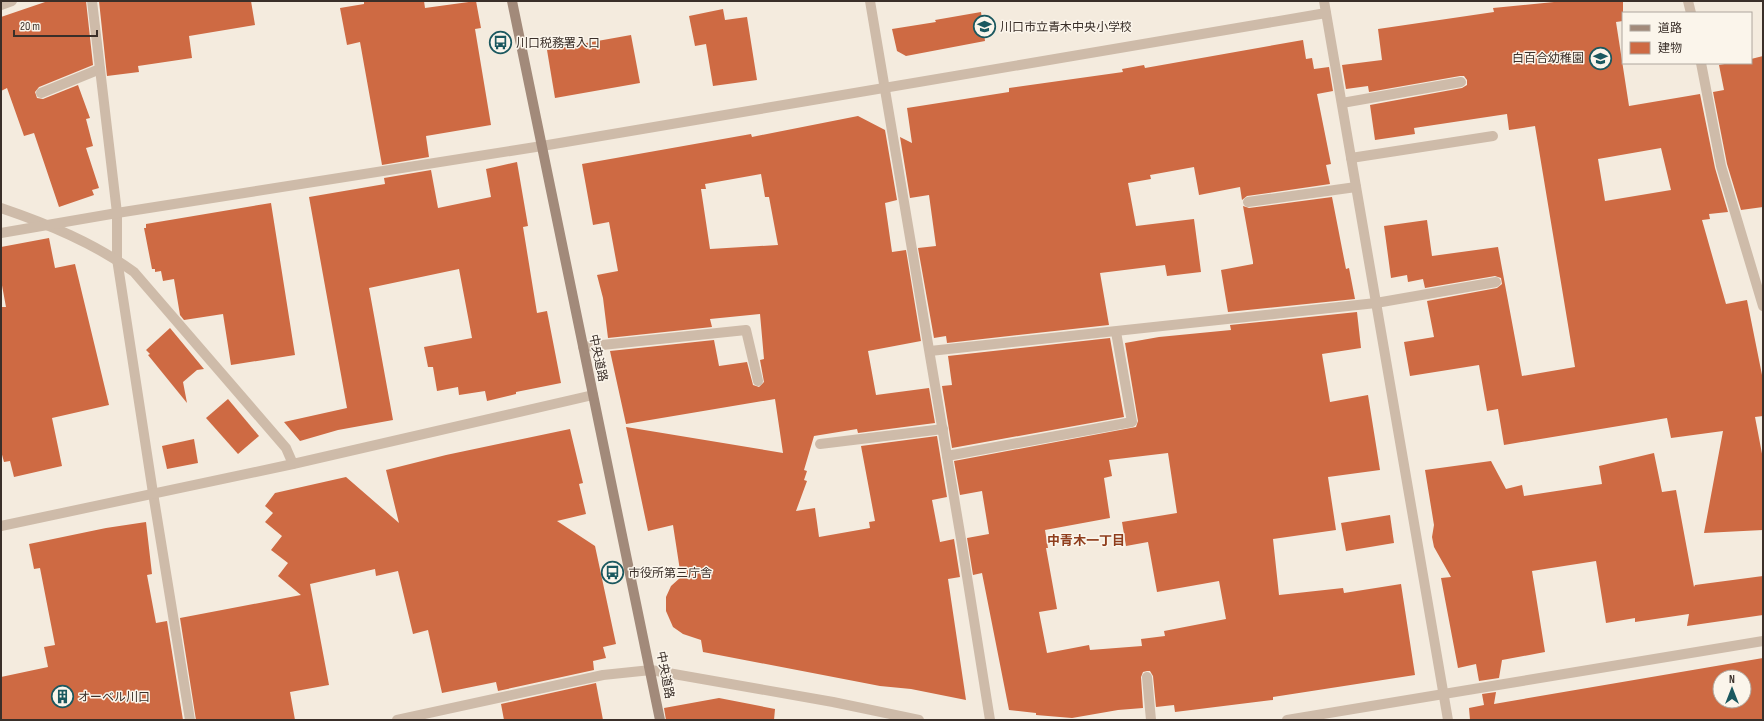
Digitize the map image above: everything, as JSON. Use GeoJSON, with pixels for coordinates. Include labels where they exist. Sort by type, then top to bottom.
{"type":"FeatureCollection","features":[{"type":"Feature","properties":{"kind":"main road","name":"中央道路"},"geometry":{"type":"LineString","coordinates":[[512,1],[651,670],[660,720]]}},
{"type":"Feature","properties":{"kind":"street"},"geometry":{"type":"LineString","coordinates":[[1,5],[12,1]]}},
{"type":"Feature","properties":{"kind":"street"},"geometry":{"type":"LineString","coordinates":[[92,1],[117,213],[117,259],[190,720]]}},
{"type":"Feature","properties":{"kind":"street"},"geometry":{"type":"LineString","coordinates":[[870,1],[930,351],[990,720]]}},
{"type":"Feature","properties":{"kind":"street"},"geometry":{"type":"LineString","coordinates":[[1324,1],[1448,720]]}},
{"type":"Feature","properties":{"kind":"street"},"geometry":{"type":"LineString","coordinates":[[1688,1],[1690,12]]}},
{"type":"Feature","properties":{"kind":"street"},"geometry":{"type":"LineString","coordinates":[[1,233],[48,224],[542,146],[1326,13]]}},
{"type":"Feature","properties":{"kind":"street"},"geometry":{"type":"LineString","coordinates":[[1701,64],[1721,166],[1763,306]]}},
{"type":"Feature","properties":{"kind":"street"},"geometry":{"type":"LineString","coordinates":[[41,93],[100,70]]}},
{"type":"Feature","properties":{"kind":"street"},"geometry":{"type":"LineString","coordinates":[[1342,104],[1461,82]]}},
{"type":"Feature","properties":{"kind":"street"},"geometry":{"type":"LineString","coordinates":[[1351,158],[1493,136]]}},
{"type":"Feature","properties":{"kind":"street"},"geometry":{"type":"LineString","coordinates":[[1248,202],[1356,187]]}},
{"type":"Feature","properties":{"kind":"street"},"geometry":{"type":"LineString","coordinates":[[1,208],[48,224],[117,259],[134,272],[286,448],[293,464]]}},
{"type":"Feature","properties":{"kind":"street"},"geometry":{"type":"LineString","coordinates":[[930,351],[1376,303],[1496,282]]}},
{"type":"Feature","properties":{"kind":"street"},"geometry":{"type":"LineString","coordinates":[[583,347],[746,330],[758,381]]}},
{"type":"Feature","properties":{"kind":"street"},"geometry":{"type":"LineString","coordinates":[[947,456],[1132,422],[1116,332]]}},
{"type":"Feature","properties":{"kind":"street"},"geometry":{"type":"LineString","coordinates":[[1,526],[293,464],[593,395]]}},
{"type":"Feature","properties":{"kind":"street"},"geometry":{"type":"LineString","coordinates":[[820,444],[943,429]]}},
{"type":"Feature","properties":{"kind":"street"},"geometry":{"type":"LineString","coordinates":[[1287,720],[1763,640]]}},
{"type":"Feature","properties":{"kind":"street"},"geometry":{"type":"LineString","coordinates":[[397,720],[603,675],[651,670],[833,702],[919,720]]}},
{"type":"Feature","properties":{"kind":"street"},"geometry":{"type":"LineString","coordinates":[[1147,677],[1150,720]]}},
{"type":"Feature","properties":{"kind":"building"},"geometry":{"type":"Polygon","coordinates":[[[48,1],[86,1],[93,65],[39,87],[35,92],[37,98],[43,99],[78,85],[90,118],[86,119],[93,146],[86,148],[99,188],[92,190],[94,195],[59,207],[34,133],[24,136],[7,88],[1,91],[1,17],[48,1]]]}},
{"type":"Feature","properties":{"kind":"building"},"geometry":{"type":"Polygon","coordinates":[[[99,1],[251,1],[255,25],[189,36],[192,58],[138,66],[139,72],[107,76],[99,1]]]}},
{"type":"Feature","properties":{"kind":"building"},"geometry":{"type":"Polygon","coordinates":[[[364,1],[424,1],[425,8],[476,1],[481,28],[475,29],[491,125],[426,136],[429,157],[382,165],[360,42],[347,45],[340,8],[364,4],[364,1]]]}},
{"type":"Feature","properties":{"kind":"building"},"geometry":{"type":"Polygon","coordinates":[[[1564,1],[1623,1],[1622,21],[1616,22],[1629,106],[1700,94],[1715,168],[1728,212],[1709,214],[1710,219],[1702,220],[1726,304],[1747,300],[1763,380],[1763,416],[1755,417],[1763,459],[1763,530],[1704,533],[1723,431],[1671,438],[1667,418],[1504,445],[1498,409],[1487,411],[1479,365],[1410,376],[1404,342],[1434,337],[1427,301],[1497,288],[1502,284],[1501,278],[1495,276],[1425,288],[1423,279],[1408,282],[1407,275],[1391,278],[1384,226],[1427,220],[1432,256],[1498,247],[1522,376],[1575,367],[1535,126],[1509,130],[1507,114],[1414,128],[1415,134],[1375,140],[1370,105],[1462,88],[1467,85],[1467,80],[1464,76],[1460,76],[1369,92],[1368,86],[1346,89],[1342,65],[1382,60],[1378,29],[1494,12],[1493,8],[1564,1]],[[1661,148],[1598,159],[1605,201],[1671,190],[1661,148]]]}},
{"type":"Feature","properties":{"kind":"building"},"geometry":{"type":"Polygon","coordinates":[[[723,9],[725,20],[747,17],[757,80],[713,86],[706,44],[695,46],[689,16],[723,9]]]}},
{"type":"Feature","properties":{"kind":"building"},"geometry":{"type":"Polygon","coordinates":[[[981,12],[985,41],[906,56],[897,51],[892,29],[936,22],[935,20],[981,12]]]}},
{"type":"Feature","properties":{"kind":"building"},"geometry":{"type":"Polygon","coordinates":[[[631,35],[640,83],[555,98],[547,50],[631,35]]]}},
{"type":"Feature","properties":{"kind":"building"},"geometry":{"type":"Polygon","coordinates":[[[1303,40],[1306,59],[1312,58],[1314,69],[1329,67],[1333,91],[1317,94],[1331,164],[1326,165],[1330,184],[1247,196],[1242,200],[1240,187],[1199,195],[1194,167],[1150,175],[1151,179],[1128,183],[1136,226],[1194,219],[1201,272],[1167,276],[1165,265],[1100,273],[1109,325],[947,343],[946,336],[934,338],[918,248],[936,246],[929,195],[910,198],[900,137],[912,143],[907,108],[1009,92],[1009,88],[1123,72],[1122,69],[1144,65],[1145,68],[1303,40]]]}},
{"type":"Feature","properties":{"kind":"building"},"geometry":{"type":"Polygon","coordinates":[[[1763,56],[1763,207],[1741,210],[1727,164],[1713,92],[1724,90],[1719,65],[1752,64],[1752,59],[1763,56]]]}},
{"type":"Feature","properties":{"kind":"building"},"geometry":{"type":"Polygon","coordinates":[[[858,116],[885,130],[897,200],[885,203],[892,252],[906,250],[921,341],[868,351],[876,395],[929,388],[935,423],[858,433],[857,429],[814,436],[804,470],[807,471],[804,480],[807,481],[796,511],[815,508],[819,537],[870,528],[869,522],[875,521],[861,446],[937,436],[947,497],[932,500],[940,542],[954,539],[960,577],[948,579],[966,700],[911,689],[880,686],[703,652],[701,640],[683,634],[673,627],[666,611],[666,597],[671,586],[681,577],[673,525],[648,531],[626,427],[783,453],[775,399],[626,424],[610,351],[714,340],[719,366],[747,362],[753,385],[759,387],[764,382],[760,360],[764,359],[760,314],[710,319],[712,327],[608,338],[603,298],[597,275],[618,271],[609,222],[593,225],[582,164],[751,134],[752,137],[858,116]],[[761,174],[705,184],[706,189],[701,189],[710,249],[778,245],[769,197],[765,197],[761,174]]]}},
{"type":"Feature","properties":{"kind":"building"},"geometry":{"type":"Polygon","coordinates":[[[517,162],[528,226],[523,227],[537,313],[547,311],[561,383],[516,392],[516,394],[487,401],[485,391],[459,395],[458,387],[437,391],[433,367],[428,367],[424,347],[472,338],[459,269],[369,288],[393,420],[338,430],[300,441],[284,422],[347,408],[309,197],[385,184],[384,178],[431,170],[438,208],[491,197],[486,169],[517,162]]]}},
{"type":"Feature","properties":{"kind":"building"},"geometry":{"type":"Polygon","coordinates":[[[1332,197],[1346,269],[1349,268],[1355,299],[1228,312],[1221,270],[1253,264],[1243,206],[1249,208],[1332,197]]]}},
{"type":"Feature","properties":{"kind":"building"},"geometry":{"type":"Polygon","coordinates":[[[271,203],[295,355],[231,365],[223,314],[184,320],[180,315],[174,279],[163,281],[161,271],[155,272],[155,269],[152,269],[144,228],[146,228],[146,224],[271,203]]]}},
{"type":"Feature","properties":{"kind":"building"},"geometry":{"type":"Polygon","coordinates":[[[49,238],[55,268],[75,264],[109,405],[52,418],[62,466],[14,477],[10,461],[4,462],[1,451],[1,307],[6,307],[1,280],[1,247],[49,238]]]}},
{"type":"Feature","properties":{"kind":"building"},"geometry":{"type":"Polygon","coordinates":[[[1357,312],[1361,348],[1322,354],[1330,402],[1368,395],[1380,470],[1328,477],[1336,530],[1273,539],[1279,595],[1343,588],[1344,593],[1401,584],[1415,675],[1273,697],[1273,700],[1175,712],[1174,705],[1156,707],[1153,676],[1150,671],[1147,671],[1143,672],[1141,677],[1143,708],[1118,710],[1072,718],[1036,715],[1036,713],[1009,710],[982,573],[973,575],[967,538],[989,534],[982,491],[960,495],[954,461],[1136,427],[1138,421],[1125,343],[1159,337],[1231,330],[1230,325],[1357,312]],[[1168,453],[1109,460],[1112,476],[1104,478],[1110,518],[1045,530],[1048,548],[1046,548],[1057,609],[1039,612],[1047,653],[1089,645],[1090,650],[1142,646],[1141,639],[1165,636],[1164,631],[1226,619],[1219,581],[1157,592],[1148,542],[1126,546],[1122,522],[1177,513],[1168,453]]]}},
{"type":"Feature","properties":{"kind":"building"},"geometry":{"type":"Polygon","coordinates":[[[170,328],[204,369],[197,370],[183,382],[187,403],[148,355],[150,354],[146,350],[170,328]]]}},
{"type":"Feature","properties":{"kind":"building"},"geometry":{"type":"Polygon","coordinates":[[[1110,338],[1124,417],[952,448],[942,386],[952,385],[948,356],[1110,338]]]}},
{"type":"Feature","properties":{"kind":"building"},"geometry":{"type":"Polygon","coordinates":[[[228,399],[259,436],[238,454],[206,418],[228,399]]]}},
{"type":"Feature","properties":{"kind":"building"},"geometry":{"type":"Polygon","coordinates":[[[570,429],[583,483],[579,484],[586,514],[557,521],[595,546],[616,644],[603,647],[606,658],[593,661],[594,670],[498,691],[496,682],[442,693],[428,630],[413,634],[398,571],[376,576],[375,569],[310,584],[329,685],[290,692],[295,720],[196,720],[180,618],[301,595],[278,576],[288,563],[271,550],[282,536],[265,522],[273,513],[265,506],[275,493],[346,477],[399,523],[386,470],[446,455],[570,429]]]}},
{"type":"Feature","properties":{"kind":"building"},"geometry":{"type":"Polygon","coordinates":[[[194,439],[198,463],[167,469],[162,446],[194,439]]]}},
{"type":"Feature","properties":{"kind":"building"},"geometry":{"type":"Polygon","coordinates":[[[1654,453],[1662,492],[1676,490],[1694,587],[1695,585],[1763,576],[1763,615],[1687,626],[1689,614],[1635,622],[1635,618],[1606,623],[1596,561],[1532,571],[1545,652],[1502,660],[1499,678],[1479,681],[1476,664],[1458,668],[1441,578],[1451,577],[1434,547],[1432,537],[1434,525],[1425,470],[1491,461],[1506,489],[1522,485],[1524,496],[1602,484],[1599,466],[1654,453]]]}},
{"type":"Feature","properties":{"kind":"building"},"geometry":{"type":"Polygon","coordinates":[[[1390,515],[1394,543],[1346,551],[1341,523],[1390,515]]]}},
{"type":"Feature","properties":{"kind":"building"},"geometry":{"type":"Polygon","coordinates":[[[146,522],[152,574],[147,575],[156,623],[167,621],[183,720],[1,720],[1,677],[48,667],[44,647],[55,645],[40,568],[34,569],[29,544],[106,528],[146,522]]]}},
{"type":"Feature","properties":{"kind":"building"},"geometry":{"type":"Polygon","coordinates":[[[1763,658],[1763,720],[1470,720],[1469,708],[1484,705],[1482,694],[1496,692],[1494,704],[1763,658]]]}},
{"type":"Feature","properties":{"kind":"building"},"geometry":{"type":"Polygon","coordinates":[[[596,683],[603,720],[504,720],[501,704],[596,683]]]}},
{"type":"Feature","properties":{"kind":"building"},"geometry":{"type":"Polygon","coordinates":[[[719,698],[775,709],[774,720],[666,720],[664,708],[719,698]]]}},
{"type":"Feature","properties":{"kind":"place","name":"川口市立青木中央小学校"},"geometry":{"type":"Point","coordinates":[985,27]}},
{"type":"Feature","properties":{"kind":"place","name":"川口税務署入口"},"geometry":{"type":"Point","coordinates":[500,43]}},
{"type":"Feature","properties":{"kind":"place","name":"白百合幼稚園"},"geometry":{"type":"Point","coordinates":[1600,58]}},
{"type":"Feature","properties":{"kind":"place","name":"市役所第三庁舎"},"geometry":{"type":"Point","coordinates":[612,573]}},
{"type":"Feature","properties":{"kind":"place","name":"オーベル川口"},"geometry":{"type":"Point","coordinates":[62,697]}},
{"type":"Feature","properties":{"kind":"district","name":"中青木一丁目"},"geometry":{"type":"Point","coordinates":[1086,541]}}]}
